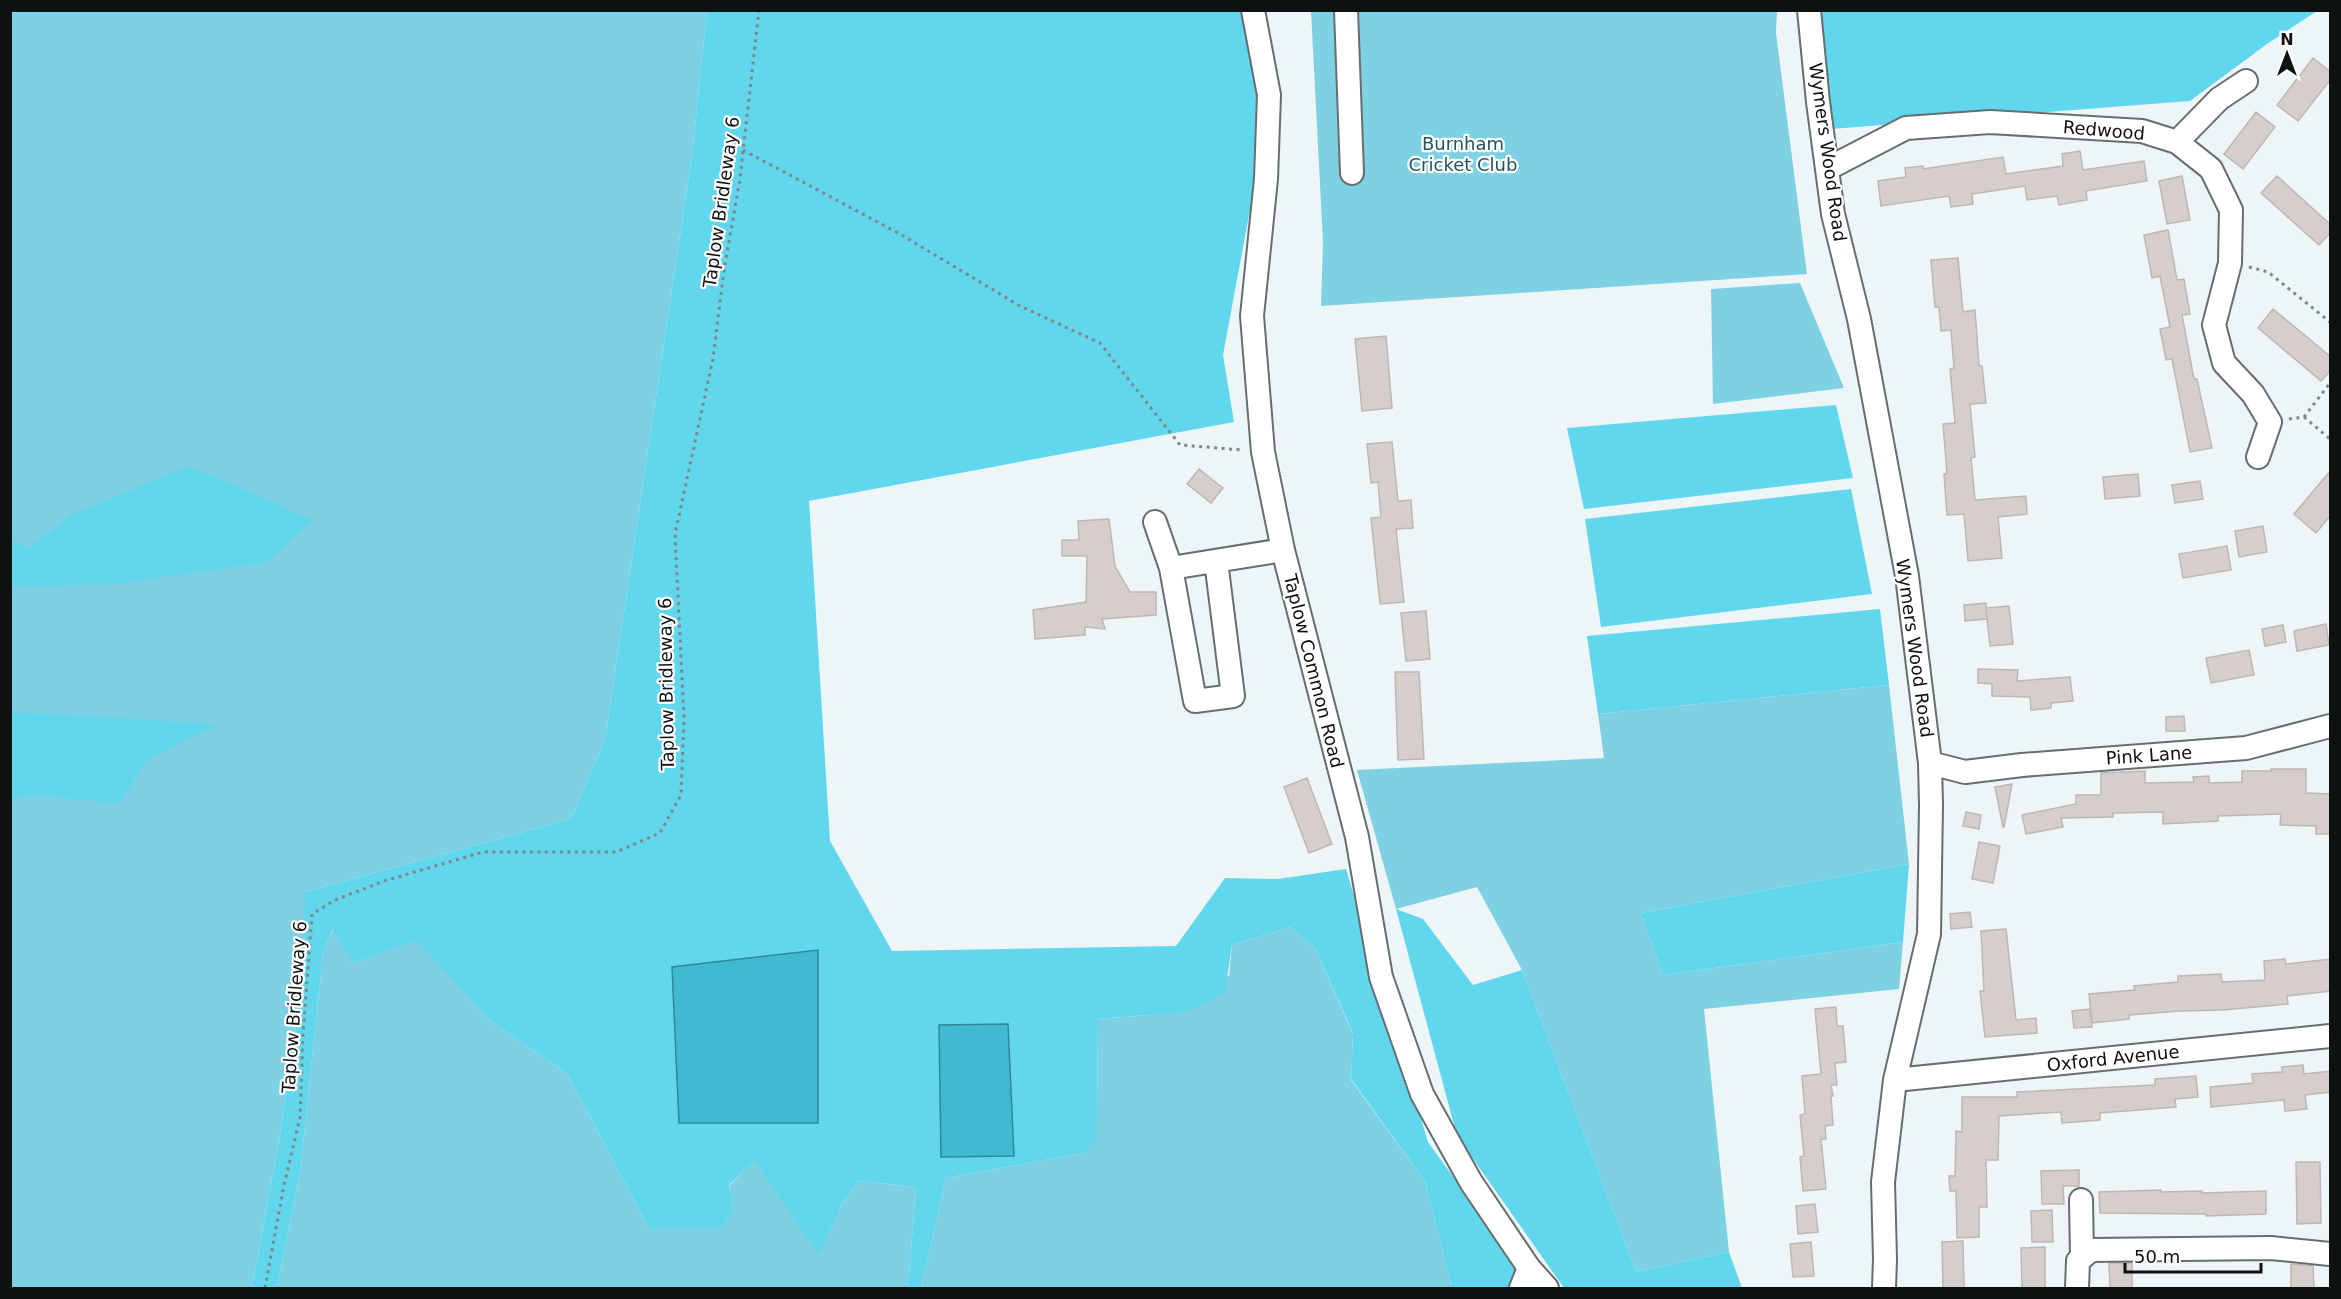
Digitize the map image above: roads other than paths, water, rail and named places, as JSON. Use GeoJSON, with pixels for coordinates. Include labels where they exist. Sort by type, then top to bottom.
{"type":"FeatureCollection","features":[{"type":"Feature","properties":{"kind":"street","name":"Taplow Common Road"},"geometry":{"type":"LineString","coordinates":[[1252,10],[1269,95],[1266,179],[1252,316],[1263,452],[1283,550],[1357,837],[1381,977],[1422,1094],[1525,1278],[1547,1288]]}},
{"type":"Feature","properties":{"kind":"street"},"geometry":{"type":"LineString","coordinates":[[1346,10],[1352,173]]}},
{"type":"Feature","properties":{"kind":"street","name":"Wymers Wood Road"},"geometry":{"type":"LineString","coordinates":[[1809,10],[1833,214],[1862,330],[1907,576],[1930,763],[1929,934],[1895,1080],[1883,1182],[1886,1259],[1884,1288]]}},
{"type":"Feature","properties":{"kind":"street"},"geometry":{"type":"LineString","coordinates":[[2177,142],[2219,99],[2246,81]]}},
{"type":"Feature","properties":{"kind":"street","name":"Redwood"},"geometry":{"type":"LineString","coordinates":[[1827,169],[1906,128],[1990,122],[2012,123],[2142,131],[2177,142],[2211,169],[2230,210],[2230,263],[2214,325],[2224,363],[2253,394],[2270,422],[2258,457]]}},
{"type":"Feature","properties":{"kind":"street"},"geometry":{"type":"LineString","coordinates":[[1155,522],[1171,568],[1195,701],[1233,696],[1216,561]]}},
{"type":"Feature","properties":{"kind":"street"},"geometry":{"type":"LineString","coordinates":[[1171,568],[1283,550]]}},
{"type":"Feature","properties":{"kind":"street","name":"Pink Lane"},"geometry":{"type":"LineString","coordinates":[[1930,763],[1965,772],[2022,765],[2246,748],[2331,726]]}},
{"type":"Feature","properties":{"kind":"street"},"geometry":{"type":"LineString","coordinates":[[1931,805],[1946,784],[1965,772]]}},
{"type":"Feature","properties":{"kind":"street","name":"Oxford Avenue"},"geometry":{"type":"LineString","coordinates":[[1895,1080],[2331,1036]]}},
{"type":"Feature","properties":{"kind":"street"},"geometry":{"type":"LineString","coordinates":[[2081,1200],[2082,1257]]}},
{"type":"Feature","properties":{"kind":"street"},"geometry":{"type":"LineString","coordinates":[[2077,1288],[2078,1261],[2091,1250],[2271,1248],[2331,1254]]}},
{"type":"Feature","properties":{"kind":"park label","name":"Burnham Cricket Club"},"geometry":{"type":"Point","coordinates":[1463,153]}}]}
